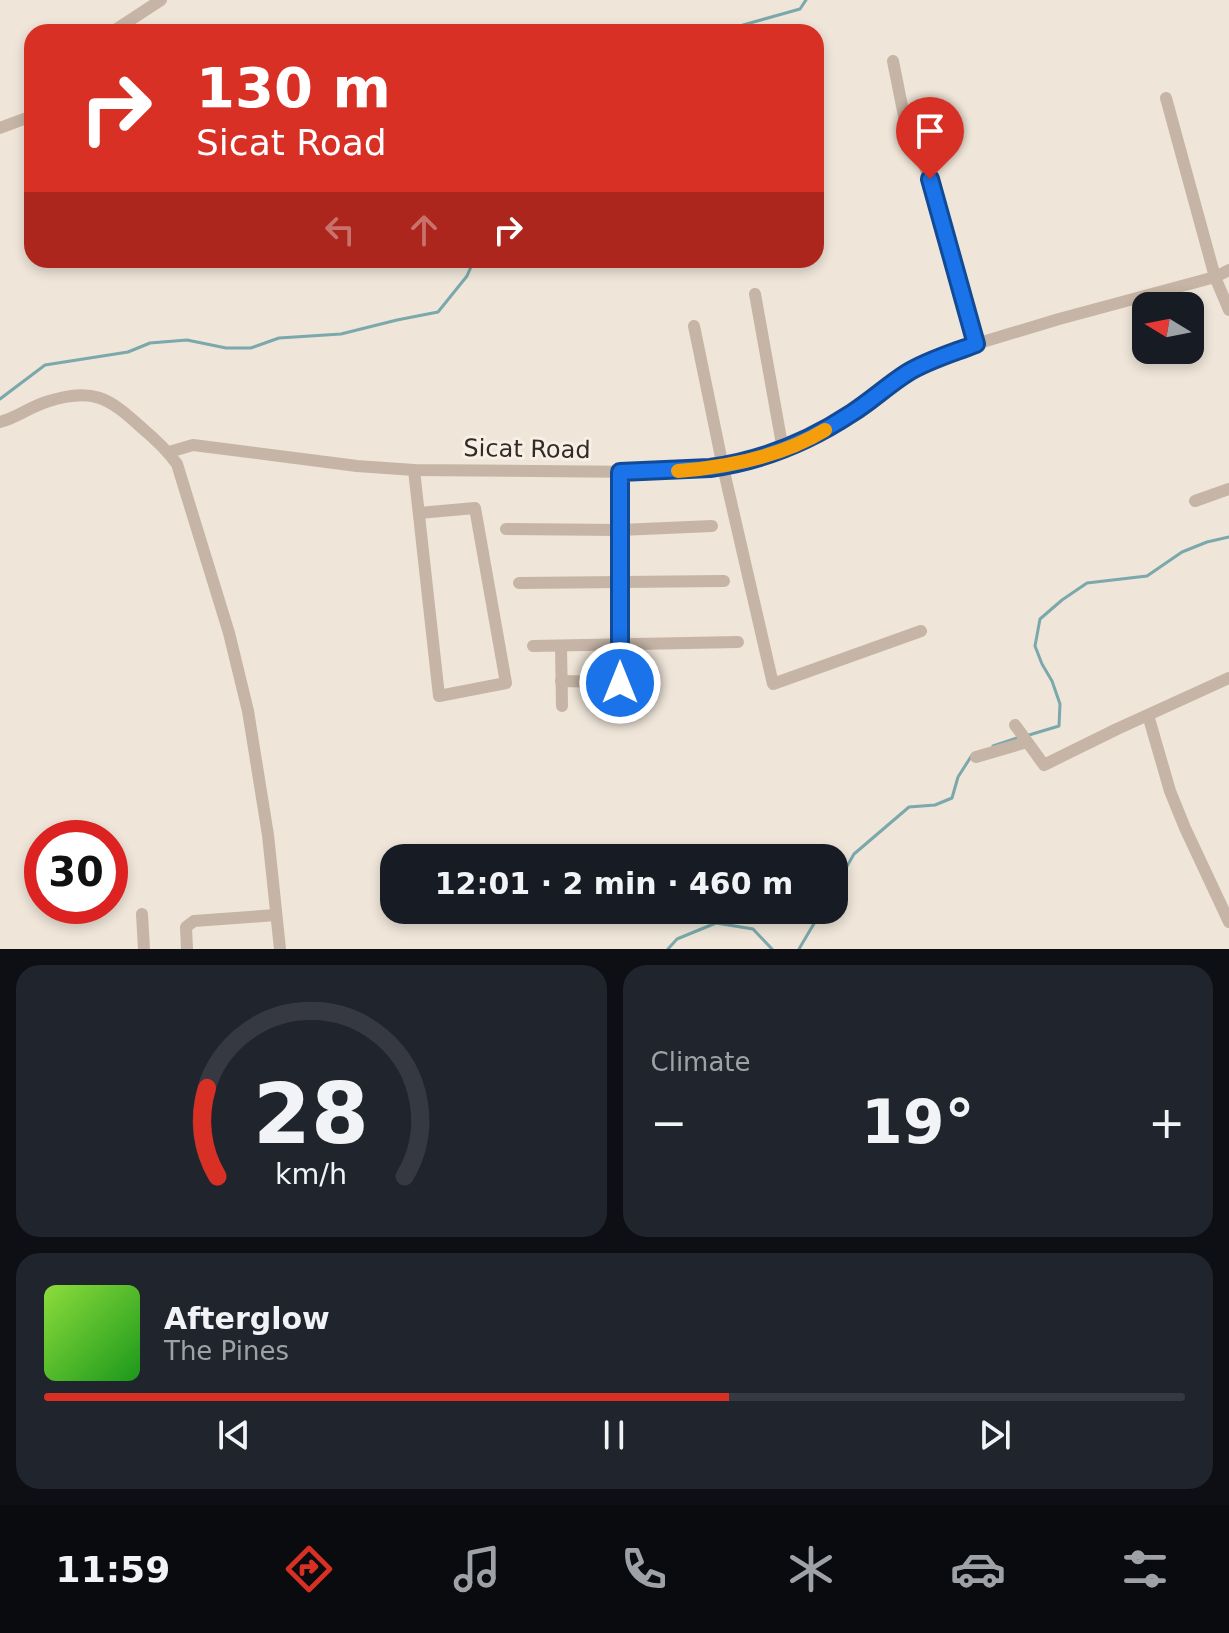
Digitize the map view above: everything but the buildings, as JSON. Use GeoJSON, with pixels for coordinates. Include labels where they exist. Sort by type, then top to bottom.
{"type":"FeatureCollection","features":[{"type":"Feature","properties":{"kind":"street"},"geometry":{"type":"LineString","coordinates":[[124,24],[161,0]]}},
{"type":"Feature","properties":{"kind":"street"},"geometry":{"type":"LineString","coordinates":[[893,61],[904,116],[930,179],[976,344]]}},
{"type":"Feature","properties":{"kind":"street"},"geometry":{"type":"LineString","coordinates":[[1166,98],[1215,277],[1229,310]]}},
{"type":"Feature","properties":{"kind":"street"},"geometry":{"type":"LineString","coordinates":[[0,128],[24,119]]}},
{"type":"Feature","properties":{"kind":"street","name":"Sicat Road"},"geometry":{"type":"LineString","coordinates":[[169,452],[193,445],[357,466],[414,470],[620,472],[723,467],[808,440],[854,412],[908,372],[932,361],[976,344],[1215,277],[1229,270]]}},
{"type":"Feature","properties":{"kind":"street"},"geometry":{"type":"LineString","coordinates":[[755,294],[783,450]]}},
{"type":"Feature","properties":{"kind":"street"},"geometry":{"type":"LineString","coordinates":[[694,326],[773,684],[921,631]]}},
{"type":"Feature","properties":{"kind":"street"},"geometry":{"type":"LineString","coordinates":[[0,422],[42,403],[85,394],[117,406],[169,452],[177,464],[241,677],[268,835],[280,949]]}},
{"type":"Feature","properties":{"kind":"street"},"geometry":{"type":"LineString","coordinates":[[414,470],[439,696],[506,683],[475,508],[419,513]]}},
{"type":"Feature","properties":{"kind":"street"},"geometry":{"type":"LineString","coordinates":[[620,472],[620,683]]}},
{"type":"Feature","properties":{"kind":"street"},"geometry":{"type":"LineString","coordinates":[[1195,501],[1229,489]]}},
{"type":"Feature","properties":{"kind":"street"},"geometry":{"type":"LineString","coordinates":[[506,529],[620,530],[712,526]]}},
{"type":"Feature","properties":{"kind":"street"},"geometry":{"type":"LineString","coordinates":[[519,583],[724,581]]}},
{"type":"Feature","properties":{"kind":"street"},"geometry":{"type":"LineString","coordinates":[[533,646],[738,642]]}},
{"type":"Feature","properties":{"kind":"street"},"geometry":{"type":"LineString","coordinates":[[561,646],[562,706]]}},
{"type":"Feature","properties":{"kind":"street"},"geometry":{"type":"LineString","coordinates":[[1015,725],[1044,765],[1229,678]]}},
{"type":"Feature","properties":{"kind":"street"},"geometry":{"type":"LineString","coordinates":[[561,681],[652,683]]}},
{"type":"Feature","properties":{"kind":"street"},"geometry":{"type":"LineString","coordinates":[[1148,715],[1170,791],[1229,922]]}},
{"type":"Feature","properties":{"kind":"street"},"geometry":{"type":"LineString","coordinates":[[976,757],[1027,742]]}},
{"type":"Feature","properties":{"kind":"street"},"geometry":{"type":"LineString","coordinates":[[142,914],[144,949]]}},
{"type":"Feature","properties":{"kind":"street"},"geometry":{"type":"LineString","coordinates":[[187,949],[186,927],[194,921],[276,915]]}},
{"type":"Feature","properties":{"kind":"waterway"},"geometry":{"type":"LineString","coordinates":[[747,24],[800,9],[806,0]]}},
{"type":"Feature","properties":{"kind":"waterway"},"geometry":{"type":"LineString","coordinates":[[0,399],[45,365],[128,352],[150,343],[187,340],[226,348],[251,348],[279,338],[341,334],[438,312],[470,268]]}},
{"type":"Feature","properties":{"kind":"waterway"},"geometry":{"type":"LineString","coordinates":[[1029,735],[1059,726],[1060,704],[1035,646],[1040,619],[1087,583],[1147,576],[1182,552],[1229,537]]}},
{"type":"Feature","properties":{"kind":"waterway"},"geometry":{"type":"LineString","coordinates":[[993,746],[1020,737]]}},
{"type":"Feature","properties":{"kind":"waterway"},"geometry":{"type":"LineString","coordinates":[[848,864],[854,854],[909,807],[935,805],[952,798],[958,777],[972,755]]}},
{"type":"Feature","properties":{"kind":"waterway"},"geometry":{"type":"LineString","coordinates":[[668,949],[677,939],[716,923],[753,929],[772,949]]}},
{"type":"Feature","properties":{"kind":"waterway"},"geometry":{"type":"LineString","coordinates":[[799,949],[814,924]]}},
{"type":"Feature","properties":{"kind":"slow traffic"},"geometry":{"type":"LineString","coordinates":[[678,471],[723,467],[783,450],[825,430]]}},
{"type":"Feature","properties":{"kind":"route"},"geometry":{"type":"LineString","coordinates":[[620,683],[620,472],[723,467],[783,450],[808,440],[854,412],[908,372],[976,344],[930,179]]}}]}
